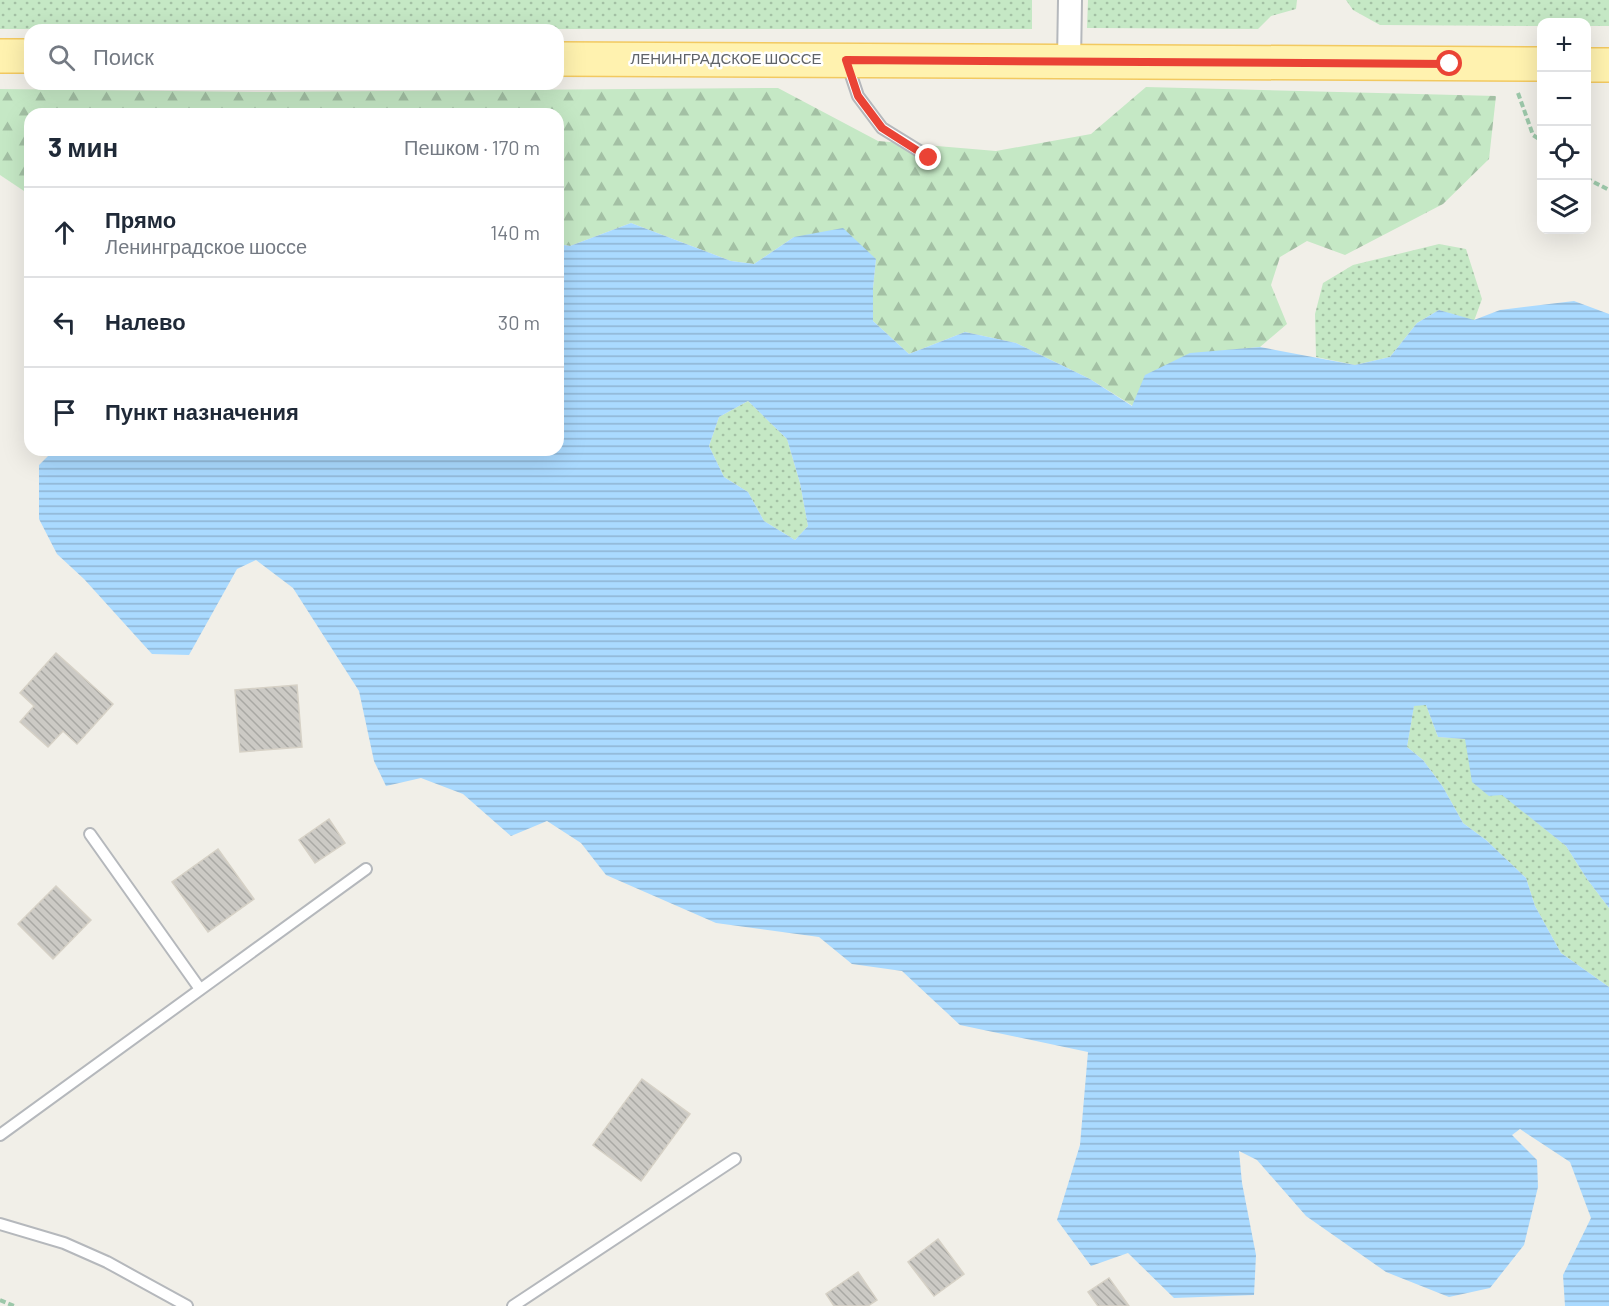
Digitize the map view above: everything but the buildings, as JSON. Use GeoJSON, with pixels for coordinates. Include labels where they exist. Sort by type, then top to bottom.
{"type":"FeatureCollection","features":[{"type":"Feature","properties":{"kind":"main road"},"geometry":{"type":"LineString","coordinates":[[0,56],[24,56]]}},
{"type":"Feature","properties":{"kind":"main road","name":"ЛЕНИНГРАДСКОЕ ШОССЕ"},"geometry":{"type":"LineString","coordinates":[[564,58],[1537,64]]}},
{"type":"Feature","properties":{"kind":"main road"},"geometry":{"type":"LineString","coordinates":[[1591,65],[1609,65]]}},
{"type":"Feature","properties":{"kind":"street"},"geometry":{"type":"LineString","coordinates":[[1069,61],[1070,0]]}},
{"type":"Feature","properties":{"kind":"lane"},"geometry":{"type":"LineString","coordinates":[[846,60],[858,96],[882,128],[929,158]]}},
{"type":"Feature","properties":{"kind":"lane"},"geometry":{"type":"LineString","coordinates":[[90,834],[200,989]]}},
{"type":"Feature","properties":{"kind":"lane"},"geometry":{"type":"LineString","coordinates":[[0,1135],[366,869]]}},
{"type":"Feature","properties":{"kind":"lane"},"geometry":{"type":"LineString","coordinates":[[513,1306],[735,1160]]}},
{"type":"Feature","properties":{"kind":"lane"},"geometry":{"type":"LineString","coordinates":[[0,1224],[75,1247],[187,1306]]}},
{"type":"Feature","properties":{"kind":"path"},"geometry":{"type":"LineString","coordinates":[[1507,64],[1533,135],[1537,138]]}},
{"type":"Feature","properties":{"kind":"path"},"geometry":{"type":"LineString","coordinates":[[1591,180],[1609,190]]}},
{"type":"Feature","properties":{"kind":"path"},"geometry":{"type":"LineString","coordinates":[[0,1300],[14,1306]]}},
{"type":"Feature","properties":{"kind":"green space"},"geometry":{"type":"Polygon","coordinates":[[[0,0],[1032,0],[1032,29],[564,29],[564,24],[24,24],[24,29],[0,29],[0,0]]]}},
{"type":"Feature","properties":{"kind":"green space"},"geometry":{"type":"Polygon","coordinates":[[[1088,0],[1297,0],[1296,9],[1271,16],[1258,29],[1087,28],[1088,0]]]}},
{"type":"Feature","properties":{"kind":"green space"},"geometry":{"type":"Polygon","coordinates":[[[1346,0],[1609,0],[1609,26],[1591,26],[1591,18],[1537,18],[1537,26],[1380,25],[1353,10],[1346,0]]]}},
{"type":"Feature","properties":{"kind":"green space"},"geometry":{"type":"Polygon","coordinates":[[[1146,87],[1496,96],[1489,159],[1443,204],[1345,255],[1307,241],[1280,257],[1271,285],[1287,324],[1260,347],[1190,354],[1133,406],[1090,379],[1016,343],[965,332],[909,354],[873,321],[876,259],[794,237],[754,264],[731,261],[631,223],[570,246],[564,245],[564,108],[24,108],[24,191],[0,175],[0,89],[261,92],[778,88],[878,141],[996,151],[1091,134],[1146,87]]]}},
{"type":"Feature","properties":{"kind":"green space"},"geometry":{"type":"Polygon","coordinates":[[[1439,244],[1466,249],[1482,299],[1474,321],[1439,310],[1417,323],[1390,357],[1355,365],[1316,357],[1315,314],[1323,283],[1353,265],[1439,244]]]}},
{"type":"Feature","properties":{"kind":"green space"},"geometry":{"type":"Polygon","coordinates":[[[748,401],[787,439],[800,483],[808,526],[795,540],[764,521],[748,492],[724,477],[709,446],[719,417],[748,401]]]}},
{"type":"Feature","properties":{"kind":"green space"},"geometry":{"type":"Polygon","coordinates":[[[1414,705],[1426,705],[1438,737],[1465,739],[1502,794],[1566,846],[1609,908],[1609,987],[1561,953],[1535,906],[1526,878],[1486,840],[1463,823],[1443,787],[1423,760],[1407,747],[1414,705]]]}},
{"type":"Feature","properties":{"kind":"water"},"geometry":{"type":"Polygon","coordinates":[[[631,223],[731,261],[754,264],[794,237],[843,228],[876,259],[873,321],[909,354],[965,332],[1016,343],[1090,379],[1132,406],[1145,375],[1190,353],[1260,347],[1355,365],[1390,357],[1417,323],[1439,310],[1474,320],[1500,310],[1574,301],[1609,314],[1609,908],[1566,846],[1502,795],[1489,796],[1472,782],[1465,739],[1438,737],[1426,705],[1414,706],[1407,747],[1423,760],[1443,787],[1463,823],[1486,840],[1526,878],[1535,906],[1561,953],[1609,987],[1609,1306],[1565,1306],[1563,1275],[1591,1218],[1570,1162],[1520,1129],[1512,1135],[1537,1160],[1538,1187],[1524,1245],[1490,1288],[1449,1297],[1386,1272],[1306,1216],[1257,1160],[1239,1151],[1242,1183],[1256,1255],[1254,1295],[1174,1298],[1128,1253],[1091,1266],[1057,1220],[1080,1145],[1088,1052],[960,1025],[902,971],[852,964],[819,937],[716,923],[606,875],[581,843],[547,821],[511,836],[463,794],[421,778],[386,786],[374,761],[359,691],[293,588],[256,560],[237,569],[189,655],[152,654],[84,579],[57,554],[39,519],[39,465],[48,456],[564,456],[564,245],[570,246],[631,223]],[[748,401],[719,417],[709,446],[724,477],[748,492],[764,521],[795,540],[808,526],[800,483],[787,439],[748,401]]]}},
{"type":"Feature","properties":{"kind":"route"},"geometry":{"type":"LineString","coordinates":[[929,158],[882,128],[858,96],[846,60],[1450,64]]}}]}
